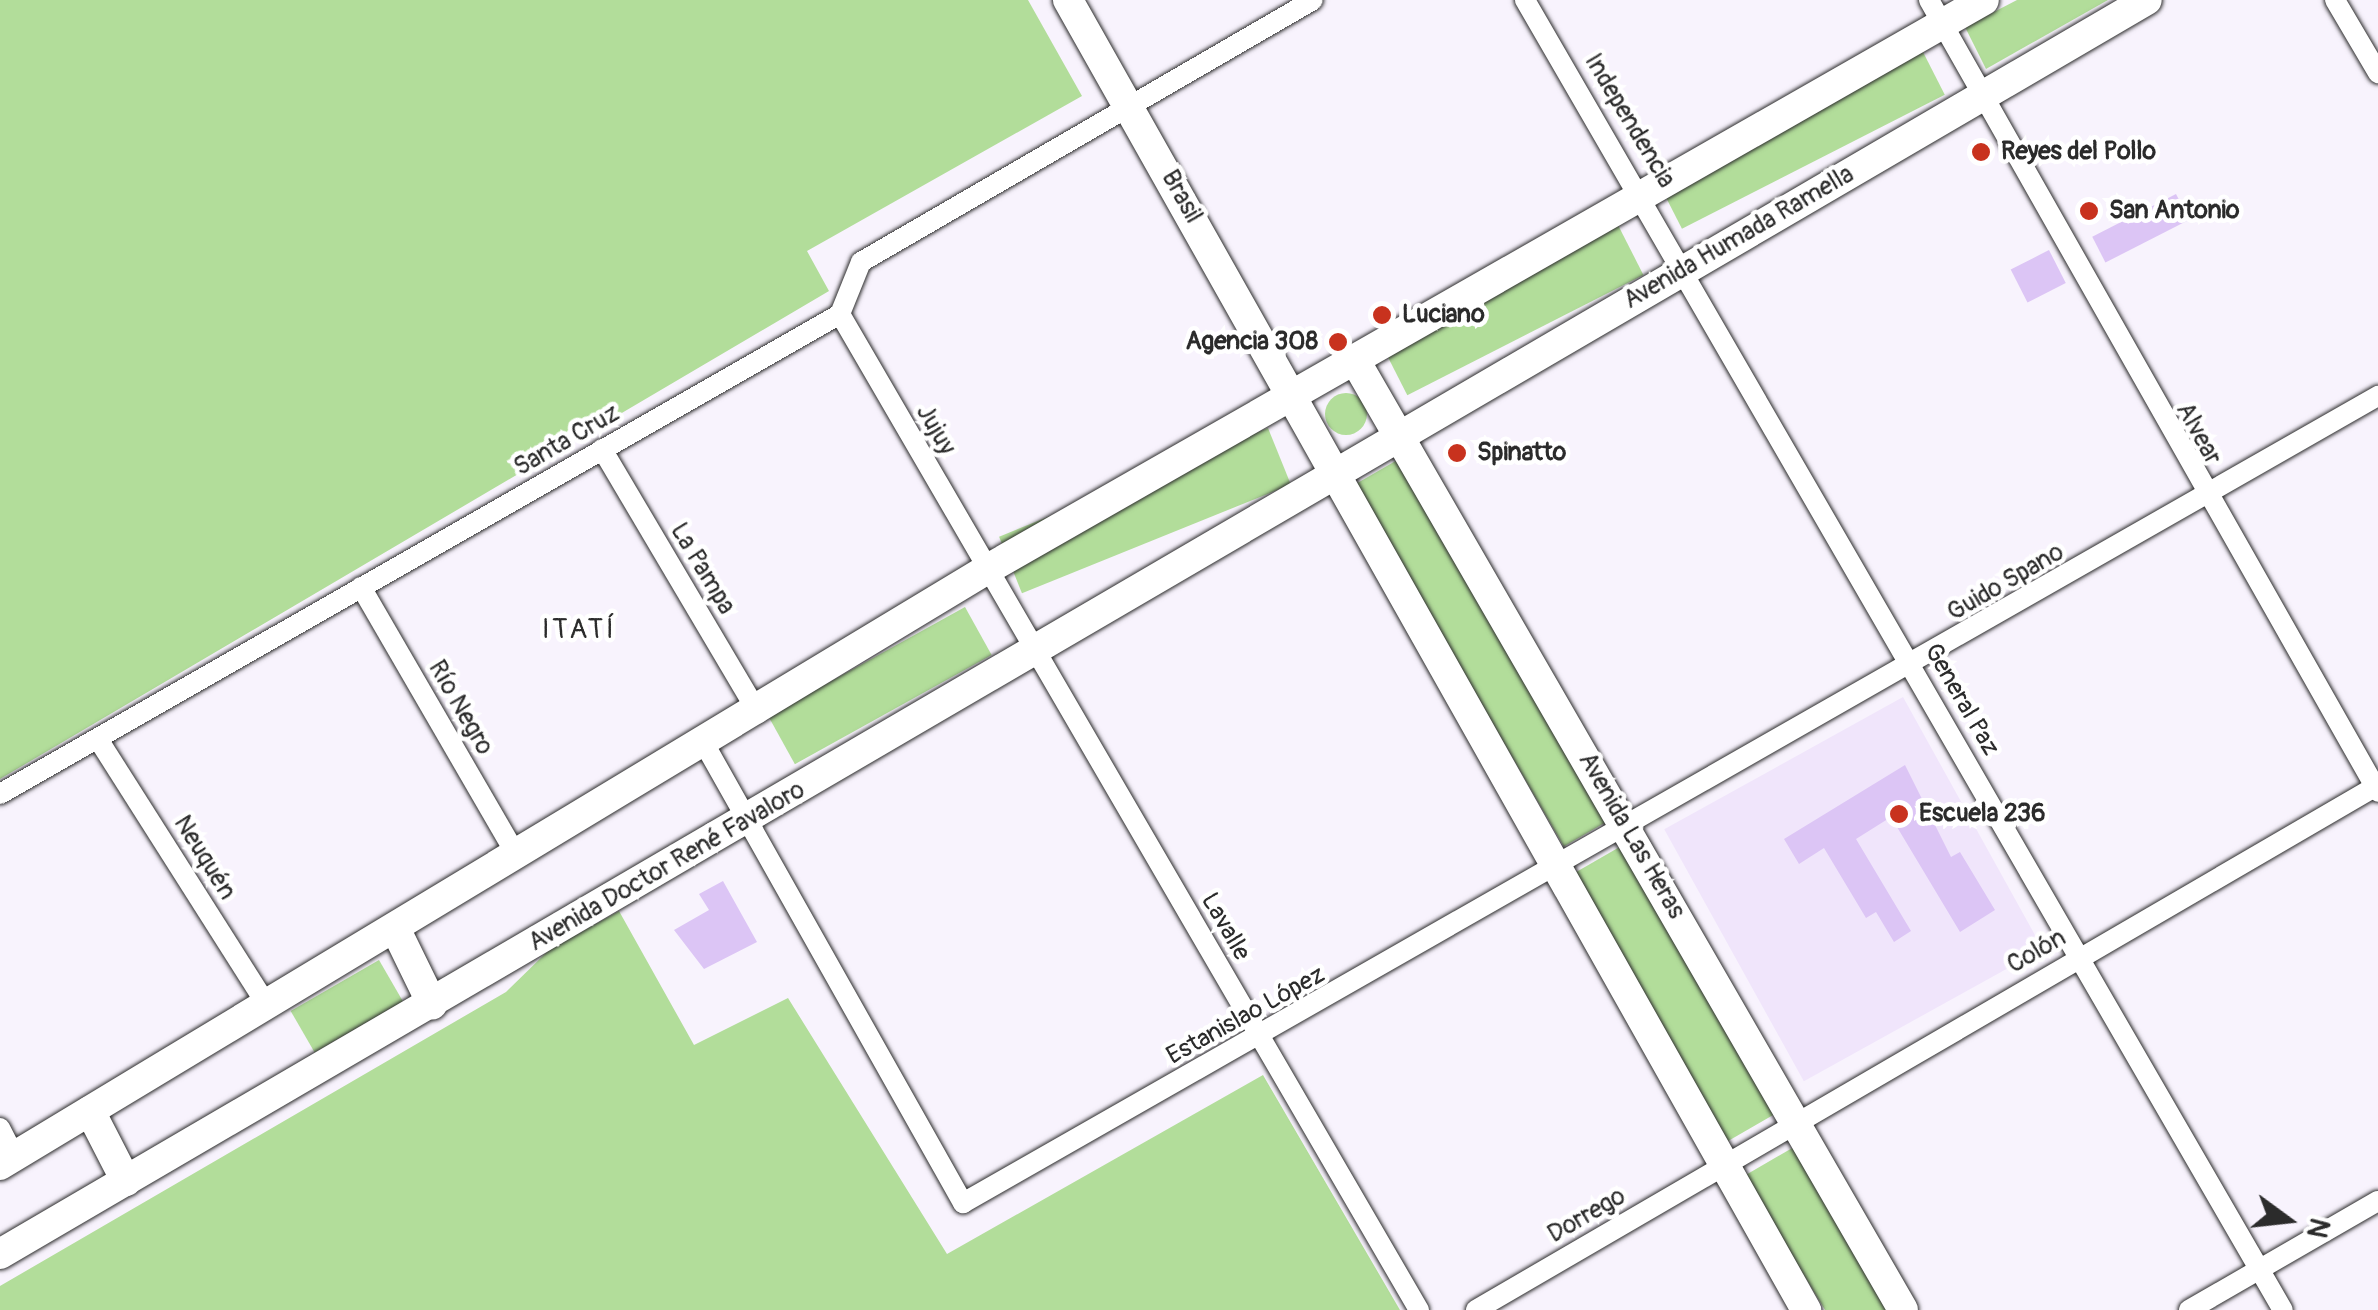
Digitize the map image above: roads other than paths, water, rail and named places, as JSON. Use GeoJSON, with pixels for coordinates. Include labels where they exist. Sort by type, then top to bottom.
{"type":"FeatureCollection","features":[{"type":"Feature","properties":{"kind":"main road","name":"Brasil"},"geometry":{"type":"LineString","coordinates":[[1068,0],[1293,396]]}},
{"type":"Feature","properties":{"kind":"main road"},"geometry":{"type":"LineString","coordinates":[[8,1161],[516,854],[758,714],[986,570],[1356,362],[1644,193],[1936,11],[1984,0]]}},
{"type":"Feature","properties":{"kind":"main road","name":"Avenida Humada Ramella"},"geometry":{"type":"LineString","coordinates":[[1330,475],[2147,0]]}},
{"type":"Feature","properties":{"kind":"main road","name":"Avenida Las Heras"},"geometry":{"type":"LineString","coordinates":[[1356,362],[1403,436],[1903,1310]]}},
{"type":"Feature","properties":{"kind":"main road"},"geometry":{"type":"LineString","coordinates":[[1293,396],[1330,475],[1806,1310]]}},
{"type":"Feature","properties":{"kind":"main road","name":"Avenida Doctor René Favaloro"},"geometry":{"type":"LineString","coordinates":[[0,1254],[745,823],[1330,475]]}},
{"type":"Feature","properties":{"kind":"main road"},"geometry":{"type":"LineString","coordinates":[[395,928],[432,1004]]}},
{"type":"Feature","properties":{"kind":"main road"},"geometry":{"type":"LineString","coordinates":[[90,1111],[126,1182]]}},
{"type":"Feature","properties":{"kind":"street"},"geometry":{"type":"LineString","coordinates":[[840,314],[861,262],[1313,0]]}},
{"type":"Feature","properties":{"kind":"street","name":"Independencia"},"geometry":{"type":"LineString","coordinates":[[1525,0],[1644,193],[1686,270]]}},
{"type":"Feature","properties":{"kind":"street"},"geometry":{"type":"LineString","coordinates":[[2335,0],[2378,74]]}},
{"type":"Feature","properties":{"kind":"street","name":"Alvear"},"geometry":{"type":"LineString","coordinates":[[1936,11],[2204,497],[2377,788]]}},
{"type":"Feature","properties":{"kind":"street","name":"General Paz"},"geometry":{"type":"LineString","coordinates":[[1686,270],[2283,1310]]}},
{"type":"Feature","properties":{"kind":"street","name":"Santa Cruz"},"geometry":{"type":"LineString","coordinates":[[0,794],[840,314]]}},
{"type":"Feature","properties":{"kind":"street","name":"Jujuy"},"geometry":{"type":"LineString","coordinates":[[840,314],[986,570]]}},
{"type":"Feature","properties":{"kind":"street","name":"Guido Spano"},"geometry":{"type":"LineString","coordinates":[[1555,873],[2378,396]]}},
{"type":"Feature","properties":{"kind":"street","name":"La Pampa"},"geometry":{"type":"LineString","coordinates":[[602,449],[758,714]]}},
{"type":"Feature","properties":{"kind":"street","name":"Lavalle"},"geometry":{"type":"LineString","coordinates":[[986,570],[1420,1310]]}},
{"type":"Feature","properties":{"kind":"street","name":"Río Negro"},"geometry":{"type":"LineString","coordinates":[[361,587],[516,854]]}},
{"type":"Feature","properties":{"kind":"street","name":"Neuquén"},"geometry":{"type":"LineString","coordinates":[[98,739],[267,1005]]}},
{"type":"Feature","properties":{"kind":"street"},"geometry":{"type":"LineString","coordinates":[[705,745],[745,823]]}},
{"type":"Feature","properties":{"kind":"street","name":"Colón"},"geometry":{"type":"LineString","coordinates":[[1724,1165],[2078,957],[2377,788]]}},
{"type":"Feature","properties":{"kind":"street","name":"Estanislao López"},"geometry":{"type":"LineString","coordinates":[[745,823],[963,1204],[1555,873]]}},
{"type":"Feature","properties":{"kind":"street"},"geometry":{"type":"LineString","coordinates":[[0,1128],[8,1161]]}},
{"type":"Feature","properties":{"kind":"street","name":"Dorrego"},"geometry":{"type":"LineString","coordinates":[[1476,1310],[1724,1165]]}},
{"type":"Feature","properties":{"kind":"street"},"geometry":{"type":"LineString","coordinates":[[2188,1310],[2378,1201]]}},
{"type":"Feature","properties":{"kind":"place","name":"Reyes del Pollo"},"geometry":{"type":"Point","coordinates":[1981,152]}},
{"type":"Feature","properties":{"kind":"place","name":"San Antonio"},"geometry":{"type":"Point","coordinates":[2089,211]}},
{"type":"Feature","properties":{"kind":"place","name":"Luciano"},"geometry":{"type":"Point","coordinates":[1382,315]}},
{"type":"Feature","properties":{"kind":"place","name":"Agencia 308"},"geometry":{"type":"Point","coordinates":[1338,342]}},
{"type":"Feature","properties":{"kind":"place","name":"Spinatto"},"geometry":{"type":"Point","coordinates":[1457,453]}},
{"type":"Feature","properties":{"kind":"place","name":"Escuela 236"},"geometry":{"type":"Point","coordinates":[1899,814]}},
{"type":"Feature","properties":{"kind":"district","name":"ITATÍ"},"geometry":{"type":"Point","coordinates":[579,630]}}]}
